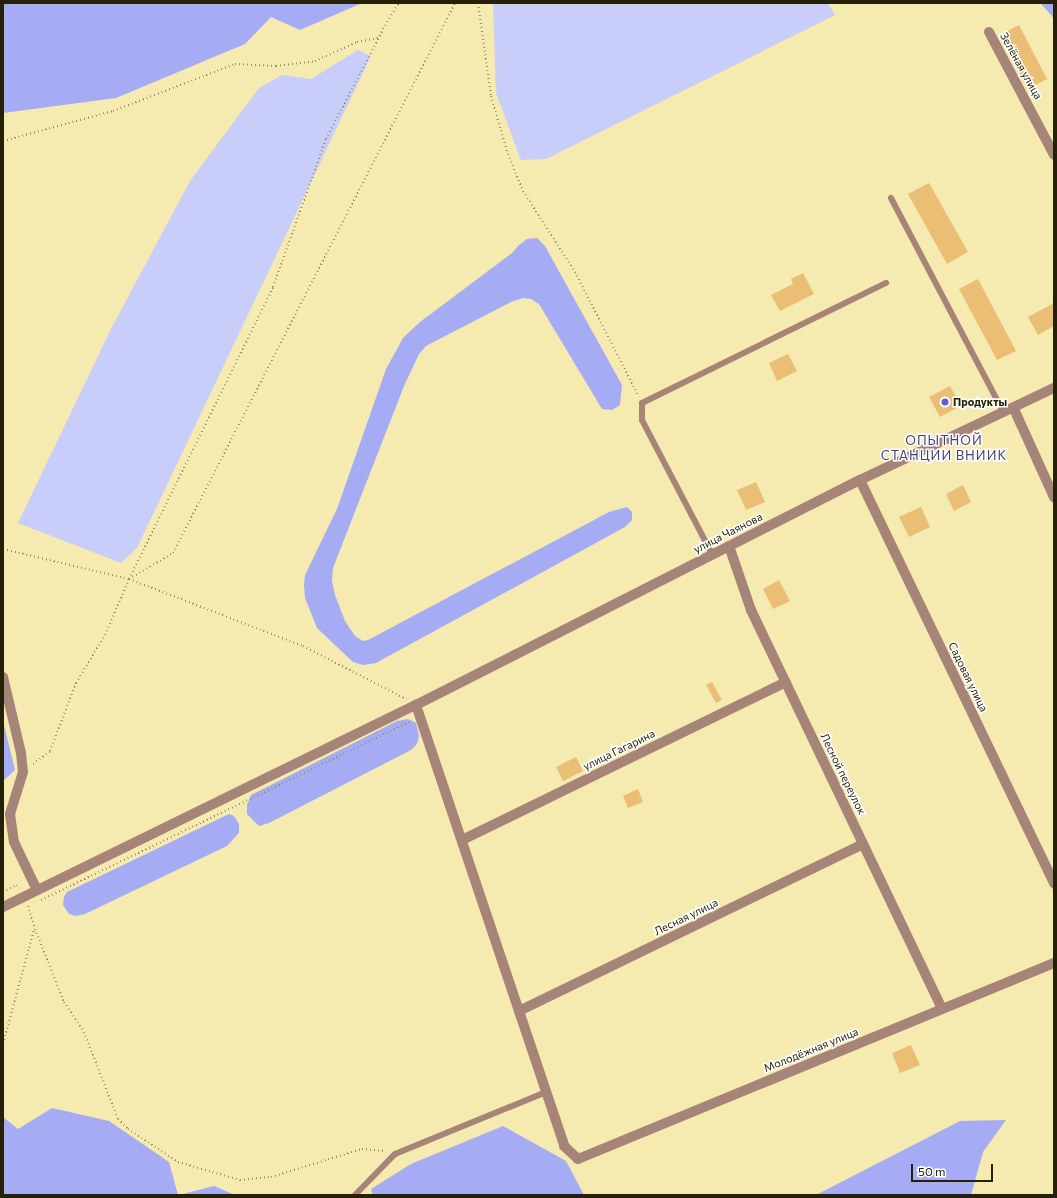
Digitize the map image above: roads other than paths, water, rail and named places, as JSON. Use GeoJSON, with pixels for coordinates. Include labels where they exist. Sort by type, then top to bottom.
{"type":"FeatureCollection","features":[{"type":"Feature","properties":{"kind":"street","name":"Зелёная улица"},"geometry":{"type":"LineString","coordinates":[[989,32],[1054,155]]}},
{"type":"Feature","properties":{"kind":"street","name":"улица Чаянова"},"geometry":{"type":"LineString","coordinates":[[3,907],[416,705],[860,480],[1009,411],[1054,388]]}},
{"type":"Feature","properties":{"kind":"street"},"geometry":{"type":"LineString","coordinates":[[1009,411],[1054,497]]}},
{"type":"Feature","properties":{"kind":"street","name":"Садовая улица"},"geometry":{"type":"LineString","coordinates":[[860,480],[1054,884]]}},
{"type":"Feature","properties":{"kind":"street","name":"Лесной переулок"},"geometry":{"type":"LineString","coordinates":[[729,546],[752,610],[942,1009]]}},
{"type":"Feature","properties":{"kind":"street"},"geometry":{"type":"LineString","coordinates":[[3,677],[21,753],[23,772],[10,814],[14,842],[37,890]]}},
{"type":"Feature","properties":{"kind":"street","name":"улица Гагарина"},"geometry":{"type":"LineString","coordinates":[[462,840],[786,682]]}},
{"type":"Feature","properties":{"kind":"street"},"geometry":{"type":"LineString","coordinates":[[416,705],[546,1092]]}},
{"type":"Feature","properties":{"kind":"street","name":"Лесная улица"},"geometry":{"type":"LineString","coordinates":[[519,1011],[863,844]]}},
{"type":"Feature","properties":{"kind":"street","name":"Молодёжная улица"},"geometry":{"type":"LineString","coordinates":[[546,1092],[564,1146],[578,1159],[1054,963]]}},
{"type":"Feature","properties":{"kind":"lane"},"geometry":{"type":"LineString","coordinates":[[891,198],[1009,411]]}},
{"type":"Feature","properties":{"kind":"lane"},"geometry":{"type":"LineString","coordinates":[[712,554],[642,420],[642,403],[886,283]]}},
{"type":"Feature","properties":{"kind":"lane"},"geometry":{"type":"LineString","coordinates":[[355,1195],[395,1154],[546,1092]]}},
{"type":"Feature","properties":{"kind":"place","name":"Продукты"},"geometry":{"type":"Point","coordinates":[945,402]}},
{"type":"Feature","properties":{"kind":"district","name":"ОПЫТНОЙ СТАНЦИИ ВНИИК"},"geometry":{"type":"Point","coordinates":[944,448]}}]}
